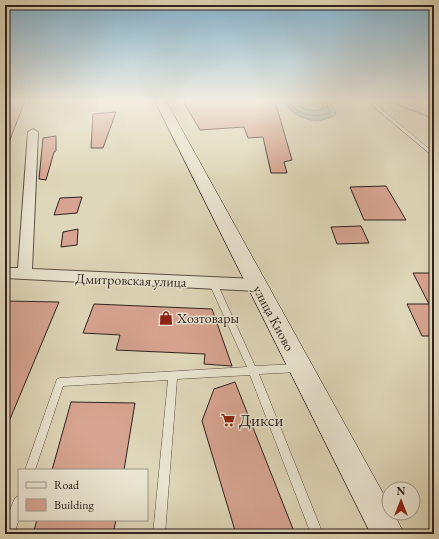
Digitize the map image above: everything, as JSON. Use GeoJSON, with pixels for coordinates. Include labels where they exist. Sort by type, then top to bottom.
{"type":"FeatureCollection","features":[{"type":"Feature","properties":{"kind":"main road","name":"улица Киово"},"geometry":{"type":"LineString","coordinates":[[173,126],[388,534]]}},
{"type":"Feature","properties":{"kind":"street"},"geometry":{"type":"LineString","coordinates":[[25,275],[33,132]]}},
{"type":"Feature","properties":{"kind":"street","name":"Дмитровская улица"},"geometry":{"type":"LineString","coordinates":[[5,273],[257,285]]}},
{"type":"Feature","properties":{"kind":"lane"},"geometry":{"type":"LineString","coordinates":[[399,126],[434,156]]}},
{"type":"Feature","properties":{"kind":"lane"},"geometry":{"type":"LineString","coordinates":[[213,283],[253,371],[317,534]]}},
{"type":"Feature","properties":{"kind":"lane"},"geometry":{"type":"LineString","coordinates":[[30,469],[60,382],[301,368]]}},
{"type":"Feature","properties":{"kind":"lane"},"geometry":{"type":"LineString","coordinates":[[159,534],[173,376]]}},
{"type":"Feature","properties":{"kind":"lane"},"geometry":{"type":"LineString","coordinates":[[8,534],[18,505]]}},
{"type":"Feature","properties":{"kind":"building"},"geometry":{"type":"Polygon","coordinates":[[[5,126],[15,126],[6,150],[5,126]]]}},
{"type":"Feature","properties":{"kind":"building"},"geometry":{"type":"Polygon","coordinates":[[[92,126],[111,126],[103,148],[91,148],[92,126]]]}},
{"type":"Feature","properties":{"kind":"building"},"geometry":{"type":"Polygon","coordinates":[[[198,126],[282,126],[292,160],[284,162],[287,173],[271,173],[263,137],[248,138],[244,127],[200,130],[198,126]]]}},
{"type":"Feature","properties":{"kind":"building"},"geometry":{"type":"Polygon","coordinates":[[[56,136],[56,151],[54,152],[46,180],[39,179],[43,138],[56,136]]]}},
{"type":"Feature","properties":{"kind":"building"},"geometry":{"type":"Polygon","coordinates":[[[386,186],[406,220],[364,220],[350,187],[386,186]]]}},
{"type":"Feature","properties":{"kind":"building"},"geometry":{"type":"Polygon","coordinates":[[[82,197],[77,213],[54,215],[60,198],[82,197]]]}},
{"type":"Feature","properties":{"kind":"building"},"geometry":{"type":"Polygon","coordinates":[[[361,226],[369,243],[337,244],[331,227],[361,226]]]}},
{"type":"Feature","properties":{"kind":"building"},"geometry":{"type":"Polygon","coordinates":[[[78,229],[77,245],[61,247],[63,232],[78,229]]]}},
{"type":"Feature","properties":{"kind":"building"},"geometry":{"type":"Polygon","coordinates":[[[413,273],[434,273],[434,336],[422,336],[407,304],[429,304],[413,273]]]}},
{"type":"Feature","properties":{"kind":"building"},"geometry":{"type":"Polygon","coordinates":[[[5,301],[59,302],[5,431],[5,301]]]}},
{"type":"Feature","properties":{"kind":"building"},"geometry":{"type":"Polygon","coordinates":[[[94,304],[212,309],[232,366],[204,364],[205,354],[116,350],[120,335],[83,333],[94,304]]]}},
{"type":"Feature","properties":{"kind":"building"},"geometry":{"type":"Polygon","coordinates":[[[235,382],[295,534],[236,534],[202,421],[214,389],[235,382]]]}},
{"type":"Feature","properties":{"kind":"building"},"geometry":{"type":"Polygon","coordinates":[[[71,402],[135,403],[124,469],[52,469],[71,402]]]}},
{"type":"Feature","properties":{"kind":"building"},"geometry":{"type":"Polygon","coordinates":[[[37,521],[116,521],[113,534],[33,534],[37,521]]]}},
{"type":"Feature","properties":{"kind":"place","name":"Хозтовары"},"geometry":{"type":"Point","coordinates":[166,318]}},
{"type":"Feature","properties":{"kind":"place","name":"Дикси"},"geometry":{"type":"Point","coordinates":[228,420]}}]}
